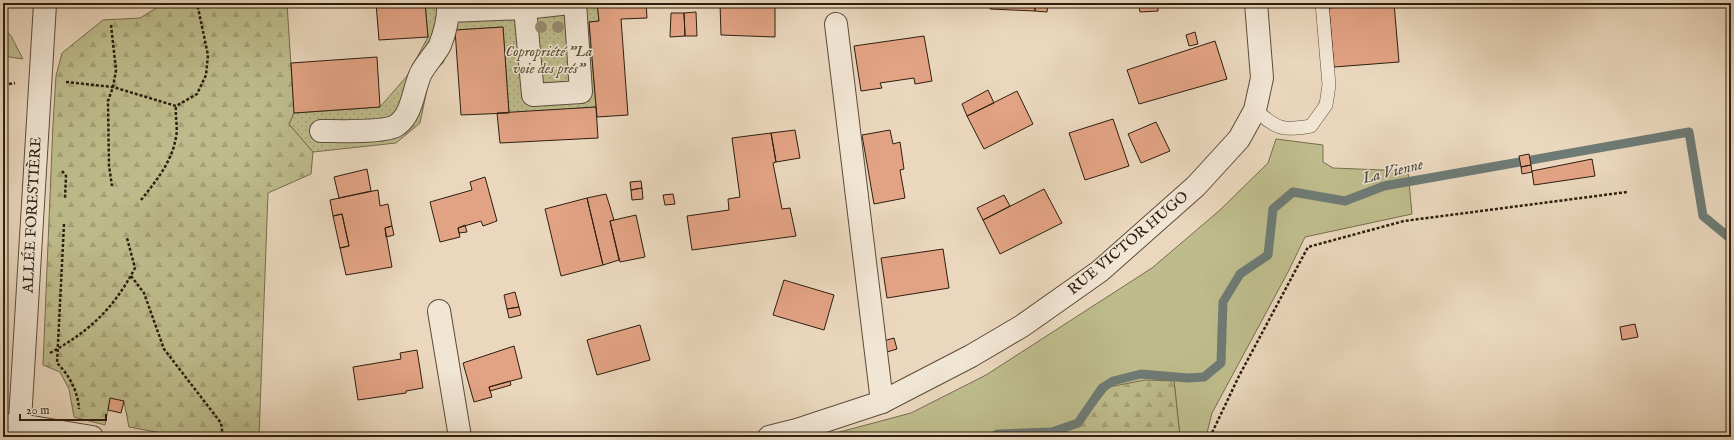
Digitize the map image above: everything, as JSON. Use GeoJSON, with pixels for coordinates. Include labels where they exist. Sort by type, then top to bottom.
{"type":"FeatureCollection","features":[{"type":"Feature","properties":{"kind":"street","name":"ALLÉE FORESTIÈRE"},"geometry":{"type":"LineString","coordinates":[[14,429],[24,353],[44,3]]}},
{"type":"Feature","properties":{"kind":"street"},"geometry":{"type":"LineString","coordinates":[[321,131],[377,130],[396,126],[406,116],[420,75],[428,60],[440,47],[448,7],[525,8],[570,3]]}},
{"type":"Feature","properties":{"kind":"street"},"geometry":{"type":"LineString","coordinates":[[525,8],[533,95],[581,92],[575,3]]}},
{"type":"Feature","properties":{"kind":"street","name":"RUE VICTOR HUGO"},"geometry":{"type":"LineString","coordinates":[[769,437],[797,430],[882,402],[971,356],[1022,326],[1100,271],[1196,186],[1239,139],[1255,110],[1262,78],[1256,3]]}},
{"type":"Feature","properties":{"kind":"street"},"geometry":{"type":"LineString","coordinates":[[836,24],[882,402]]}},
{"type":"Feature","properties":{"kind":"street"},"geometry":{"type":"LineString","coordinates":[[439,311],[460,437]]}},
{"type":"Feature","properties":{"kind":"street"},"geometry":{"type":"LineString","coordinates":[[14,429],[92,437]]}},
{"type":"Feature","properties":{"kind":"lane"},"geometry":{"type":"LineString","coordinates":[[1255,110],[1276,127],[1292,129],[1311,126],[1326,105],[1329,85],[1322,3]]}},
{"type":"Feature","properties":{"kind":"path"},"geometry":{"type":"LineString","coordinates":[[60,82],[113,88],[176,106],[197,94],[206,75],[208,55],[197,3]]}},
{"type":"Feature","properties":{"kind":"path"},"geometry":{"type":"LineString","coordinates":[[112,25],[116,70],[113,88],[108,101],[109,166],[112,186]]}},
{"type":"Feature","properties":{"kind":"path"},"geometry":{"type":"LineString","coordinates":[[141,200],[160,176],[172,155],[176,136],[176,106]]}},
{"type":"Feature","properties":{"kind":"path"},"geometry":{"type":"LineString","coordinates":[[1210,437],[1242,369],[1308,247],[1404,221],[1627,192]]}},
{"type":"Feature","properties":{"kind":"path"},"geometry":{"type":"LineString","coordinates":[[64,224],[56,362],[64,370],[78,397],[78,413]]}},
{"type":"Feature","properties":{"kind":"path"},"geometry":{"type":"LineString","coordinates":[[24,353],[49,354],[88,329],[108,309],[135,268],[127,238]]}},
{"type":"Feature","properties":{"kind":"path"},"geometry":{"type":"LineString","coordinates":[[131,276],[144,293],[164,349],[221,423],[223,437]]}},
{"type":"Feature","properties":{"kind":"green space"},"geometry":{"type":"Polygon","coordinates":[[[181,3],[287,3],[294,113],[289,124],[313,152],[311,174],[268,193],[259,437],[183,437],[129,427],[124,402],[110,399],[105,425],[74,417],[69,389],[60,372],[43,365],[53,124],[56,76],[62,53],[103,20],[140,18],[158,7],[175,7],[181,3]]]}},
{"type":"Feature","properties":{"kind":"green space","name":"Copropriété \"La voie des prés\""},"geometry":{"type":"Polygon","coordinates":[[[425,3],[597,3],[599,21],[589,22],[596,107],[509,113],[503,27],[455,30],[443,63],[430,75],[420,123],[396,143],[313,152],[289,124],[294,113],[380,107],[407,76],[428,37],[425,3]]]}},
{"type":"Feature","properties":{"kind":"green space"},"geometry":{"type":"Polygon","coordinates":[[[3,27],[11,36],[23,59],[3,56],[3,27]]]}},
{"type":"Feature","properties":{"kind":"green space"},"geometry":{"type":"Polygon","coordinates":[[[1276,139],[1323,145],[1323,162],[1333,168],[1408,171],[1412,214],[1305,237],[1288,272],[1212,413],[1206,437],[1180,437],[1174,381],[1109,387],[1078,426],[1042,437],[831,437],[832,434],[911,413],[986,375],[1152,268],[1220,210],[1268,163],[1276,139]]]}},
{"type":"Feature","properties":{"kind":"green space"},"geometry":{"type":"Polygon","coordinates":[[[1145,380],[1174,381],[1180,437],[1042,437],[1078,426],[1109,387],[1145,380]]]}},
{"type":"Feature","properties":{"kind":"building"},"geometry":{"type":"Polygon","coordinates":[[[376,3],[425,3],[428,37],[379,40],[376,3]]]}},
{"type":"Feature","properties":{"kind":"building"},"geometry":{"type":"Polygon","coordinates":[[[597,3],[646,3],[647,18],[621,19],[628,115],[597,117],[589,22],[599,21],[597,3]]]}},
{"type":"Feature","properties":{"kind":"building"},"geometry":{"type":"Polygon","coordinates":[[[720,3],[775,3],[775,37],[721,35],[720,3]]]}},
{"type":"Feature","properties":{"kind":"building"},"geometry":{"type":"Polygon","coordinates":[[[990,3],[1035,3],[1035,11],[990,9],[990,3]]]}},
{"type":"Feature","properties":{"kind":"building"},"geometry":{"type":"Polygon","coordinates":[[[1035,3],[1048,3],[1047,12],[1035,11],[1035,3]]]}},
{"type":"Feature","properties":{"kind":"building"},"geometry":{"type":"Polygon","coordinates":[[[1139,3],[1180,3],[1139,7],[1139,3]]]}},
{"type":"Feature","properties":{"kind":"building"},"geometry":{"type":"Polygon","coordinates":[[[1328,3],[1343,3],[1344,6],[1329,8],[1328,3]]]}},
{"type":"Feature","properties":{"kind":"building"},"geometry":{"type":"Polygon","coordinates":[[[1343,3],[1394,3],[1399,62],[1334,67],[1329,8],[1344,6],[1343,3]]]}},
{"type":"Feature","properties":{"kind":"building"},"geometry":{"type":"Polygon","coordinates":[[[1158,5],[1158,11],[1140,12],[1139,7],[1158,5]]]}},
{"type":"Feature","properties":{"kind":"building"},"geometry":{"type":"Polygon","coordinates":[[[696,12],[697,36],[685,36],[684,13],[696,12]]]}},
{"type":"Feature","properties":{"kind":"building"},"geometry":{"type":"Polygon","coordinates":[[[671,13],[684,13],[685,36],[670,37],[671,13]]]}},
{"type":"Feature","properties":{"kind":"building"},"geometry":{"type":"Polygon","coordinates":[[[503,27],[509,113],[461,115],[455,30],[503,27]]]}},
{"type":"Feature","properties":{"kind":"building"},"geometry":{"type":"Polygon","coordinates":[[[1195,32],[1198,44],[1189,46],[1186,35],[1195,32]]]}},
{"type":"Feature","properties":{"kind":"building"},"geometry":{"type":"Polygon","coordinates":[[[924,36],[932,81],[915,84],[914,78],[880,83],[882,88],[861,91],[854,46],[924,36]]]}},
{"type":"Feature","properties":{"kind":"building"},"geometry":{"type":"Polygon","coordinates":[[[1215,41],[1227,79],[1139,104],[1127,70],[1215,41]]]}},
{"type":"Feature","properties":{"kind":"building"},"geometry":{"type":"Polygon","coordinates":[[[377,57],[380,107],[294,113],[291,63],[377,57]]]}},
{"type":"Feature","properties":{"kind":"building"},"geometry":{"type":"Polygon","coordinates":[[[988,90],[994,103],[967,116],[962,104],[988,90]]]}},
{"type":"Feature","properties":{"kind":"building"},"geometry":{"type":"Polygon","coordinates":[[[1017,91],[1033,124],[984,149],[967,116],[1017,91]]]}},
{"type":"Feature","properties":{"kind":"building"},"geometry":{"type":"Polygon","coordinates":[[[596,107],[598,138],[500,143],[497,113],[596,107]]]}},
{"type":"Feature","properties":{"kind":"building"},"geometry":{"type":"Polygon","coordinates":[[[1113,119],[1129,166],[1085,180],[1069,133],[1113,119]]]}},
{"type":"Feature","properties":{"kind":"building"},"geometry":{"type":"Polygon","coordinates":[[[1156,122],[1170,151],[1141,163],[1128,134],[1156,122]]]}},
{"type":"Feature","properties":{"kind":"building"},"geometry":{"type":"Polygon","coordinates":[[[795,130],[800,158],[776,162],[771,133],[795,130]]]}},
{"type":"Feature","properties":{"kind":"building"},"geometry":{"type":"Polygon","coordinates":[[[890,130],[893,144],[900,142],[904,169],[900,170],[905,198],[874,204],[862,135],[890,130]]]}},
{"type":"Feature","properties":{"kind":"building"},"geometry":{"type":"Polygon","coordinates":[[[771,133],[776,162],[773,163],[782,209],[790,208],[796,236],[692,250],[687,216],[729,210],[728,199],[740,197],[732,138],[771,133]]]}},
{"type":"Feature","properties":{"kind":"building"},"geometry":{"type":"Polygon","coordinates":[[[1529,154],[1531,165],[1521,167],[1519,156],[1529,154]]]}},
{"type":"Feature","properties":{"kind":"building"},"geometry":{"type":"Polygon","coordinates":[[[1592,159],[1595,176],[1534,185],[1532,171],[1592,159]]]}},
{"type":"Feature","properties":{"kind":"building"},"geometry":{"type":"Polygon","coordinates":[[[1531,165],[1532,172],[1522,174],[1521,167],[1531,165]]]}},
{"type":"Feature","properties":{"kind":"building"},"geometry":{"type":"Polygon","coordinates":[[[367,169],[371,191],[339,198],[334,177],[367,169]]]}},
{"type":"Feature","properties":{"kind":"building"},"geometry":{"type":"Polygon","coordinates":[[[485,177],[497,221],[483,226],[481,221],[458,228],[460,237],[440,242],[430,202],[472,190],[470,182],[485,177]]]}},
{"type":"Feature","properties":{"kind":"building"},"geometry":{"type":"Polygon","coordinates":[[[641,181],[642,188],[631,190],[630,182],[641,181]]]}},
{"type":"Feature","properties":{"kind":"building"},"geometry":{"type":"Polygon","coordinates":[[[642,188],[643,199],[632,200],[631,190],[642,188]]]}},
{"type":"Feature","properties":{"kind":"building"},"geometry":{"type":"Polygon","coordinates":[[[1044,189],[1062,223],[1000,254],[983,220],[1044,189]]]}},
{"type":"Feature","properties":{"kind":"building"},"geometry":{"type":"Polygon","coordinates":[[[378,190],[380,206],[388,204],[392,226],[385,228],[392,267],[346,275],[340,248],[349,246],[342,214],[333,216],[330,200],[378,190]]]}},
{"type":"Feature","properties":{"kind":"building"},"geometry":{"type":"Polygon","coordinates":[[[606,194],[614,220],[610,221],[619,260],[603,265],[587,198],[606,194]]]}},
{"type":"Feature","properties":{"kind":"building"},"geometry":{"type":"Polygon","coordinates":[[[673,194],[675,204],[665,205],[663,195],[673,194]]]}},
{"type":"Feature","properties":{"kind":"building"},"geometry":{"type":"Polygon","coordinates":[[[1004,195],[1010,206],[983,220],[977,208],[1004,195]]]}},
{"type":"Feature","properties":{"kind":"building"},"geometry":{"type":"Polygon","coordinates":[[[587,198],[603,265],[561,276],[545,209],[587,198]]]}},
{"type":"Feature","properties":{"kind":"building"},"geometry":{"type":"Polygon","coordinates":[[[342,214],[349,246],[340,248],[333,216],[342,214]]]}},
{"type":"Feature","properties":{"kind":"building"},"geometry":{"type":"Polygon","coordinates":[[[636,215],[645,257],[620,262],[610,221],[636,215]]]}},
{"type":"Feature","properties":{"kind":"building"},"geometry":{"type":"Polygon","coordinates":[[[465,225],[467,232],[459,233],[458,228],[465,225]]]}},
{"type":"Feature","properties":{"kind":"building"},"geometry":{"type":"Polygon","coordinates":[[[392,226],[394,235],[386,237],[385,228],[392,226]]]}},
{"type":"Feature","properties":{"kind":"building"},"geometry":{"type":"Polygon","coordinates":[[[943,249],[949,288],[887,298],[881,258],[943,249]]]}},
{"type":"Feature","properties":{"kind":"building"},"geometry":{"type":"Polygon","coordinates":[[[784,280],[834,295],[824,330],[773,315],[784,280]]]}},
{"type":"Feature","properties":{"kind":"building"},"geometry":{"type":"Polygon","coordinates":[[[515,292],[519,307],[507,309],[504,295],[515,292]]]}},
{"type":"Feature","properties":{"kind":"building"},"geometry":{"type":"Polygon","coordinates":[[[519,307],[521,315],[509,318],[507,309],[519,307]]]}},
{"type":"Feature","properties":{"kind":"building"},"geometry":{"type":"Polygon","coordinates":[[[1635,324],[1638,337],[1622,340],[1620,327],[1635,324]]]}},
{"type":"Feature","properties":{"kind":"building"},"geometry":{"type":"Polygon","coordinates":[[[640,325],[650,360],[597,375],[587,340],[640,325]]]}},
{"type":"Feature","properties":{"kind":"building"},"geometry":{"type":"Polygon","coordinates":[[[894,338],[897,349],[887,352],[883,341],[894,338]]]}},
{"type":"Feature","properties":{"kind":"building"},"geometry":{"type":"Polygon","coordinates":[[[514,346],[522,378],[489,387],[492,397],[474,402],[463,363],[514,346]]]}},
{"type":"Feature","properties":{"kind":"building"},"geometry":{"type":"Polygon","coordinates":[[[417,350],[423,388],[406,391],[406,393],[358,400],[353,367],[401,359],[400,353],[417,350]]]}},
{"type":"Feature","properties":{"kind":"building"},"geometry":{"type":"Polygon","coordinates":[[[510,381],[511,385],[490,391],[489,387],[510,381]]]}},
{"type":"Feature","properties":{"kind":"building"},"geometry":{"type":"Polygon","coordinates":[[[110,398],[124,401],[121,413],[108,410],[110,398]]]}},
{"type":"Feature","properties":{"kind":"waterway","name":"La Vienne"},"geometry":{"type":"LineString","coordinates":[[992,437],[997,434],[1052,432],[1078,423],[1102,388],[1113,381],[1141,374],[1188,378],[1204,377],[1221,363],[1223,302],[1240,274],[1268,255],[1273,209],[1293,192],[1345,201],[1384,186],[1689,132],[1703,216],[1731,239]]}}]}
